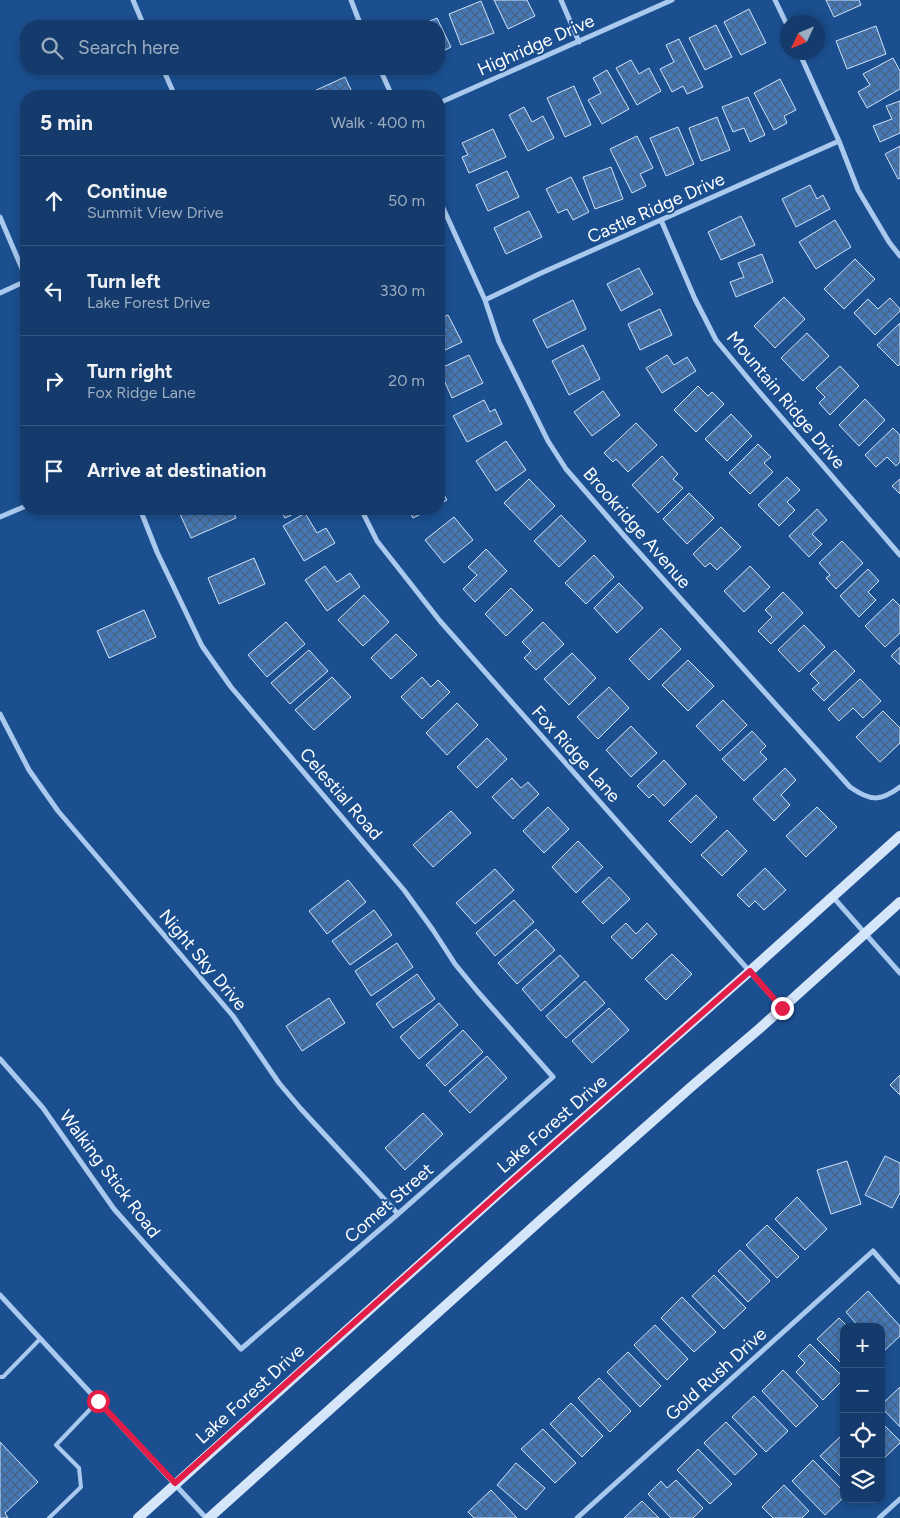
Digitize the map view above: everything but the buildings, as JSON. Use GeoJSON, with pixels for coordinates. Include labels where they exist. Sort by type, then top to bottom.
{"type":"FeatureCollection","features":[{"type":"Feature","properties":{"kind":"main road","name":"Lake Forest Drive"},"geometry":{"type":"LineString","coordinates":[[138,1518],[900,836]]}},
{"type":"Feature","properties":{"kind":"main road"},"geometry":{"type":"LineString","coordinates":[[208,1518],[550,1211],[900,902]]}},
{"type":"Feature","properties":{"kind":"street"},"geometry":{"type":"LineString","coordinates":[[133,0],[141,20]]}},
{"type":"Feature","properties":{"kind":"street"},"geometry":{"type":"LineString","coordinates":[[351,0],[359,20]]}},
{"type":"Feature","properties":{"kind":"street"},"geometry":{"type":"LineString","coordinates":[[561,0],[579,42]]}},
{"type":"Feature","properties":{"kind":"street","name":"Highridge Drive"},"geometry":{"type":"LineString","coordinates":[[445,100],[672,0]]}},
{"type":"Feature","properties":{"kind":"street"},"geometry":{"type":"LineString","coordinates":[[775,0],[782,15]]}},
{"type":"Feature","properties":{"kind":"street"},"geometry":{"type":"LineString","coordinates":[[803,60],[839,141],[858,190],[889,242],[900,256]]}},
{"type":"Feature","properties":{"kind":"street"},"geometry":{"type":"LineString","coordinates":[[166,75],[172,90]]}},
{"type":"Feature","properties":{"kind":"street"},"geometry":{"type":"LineString","coordinates":[[383,75],[389,90]]}},
{"type":"Feature","properties":{"kind":"street","name":"Castle Ridge Drive"},"geometry":{"type":"LineString","coordinates":[[485,300],[539,274],[839,141]]}},
{"type":"Feature","properties":{"kind":"street","name":"Brookridge Avenue"},"geometry":{"type":"LineString","coordinates":[[445,212],[485,300],[499,342],[548,441],[566,469],[850,787],[862,795],[879,798],[888,795],[900,786]]}},
{"type":"Feature","properties":{"kind":"street"},"geometry":{"type":"LineString","coordinates":[[0,217],[20,265]]}},
{"type":"Feature","properties":{"kind":"street","name":"Mountain Ridge Drive"},"geometry":{"type":"LineString","coordinates":[[661,220],[695,299],[716,340],[900,555]]}},
{"type":"Feature","properties":{"kind":"street"},"geometry":{"type":"LineString","coordinates":[[0,293],[20,282]]}},
{"type":"Feature","properties":{"kind":"street"},"geometry":{"type":"LineString","coordinates":[[0,517],[20,509]]}},
{"type":"Feature","properties":{"kind":"street","name":"Celestial Road"},"geometry":{"type":"LineString","coordinates":[[142,515],[157,552],[202,646],[231,687],[404,890],[434,930],[455,964],[553,1077]]}},
{"type":"Feature","properties":{"kind":"street","name":"Fox Ridge Lane"},"geometry":{"type":"LineString","coordinates":[[364,515],[377,541],[440,621],[782,1008]]}},
{"type":"Feature","properties":{"kind":"street","name":"Night Sky Drive"},"geometry":{"type":"LineString","coordinates":[[0,714],[29,770],[58,811],[233,1016],[279,1083],[398,1214]]}},
{"type":"Feature","properties":{"kind":"street"},"geometry":{"type":"LineString","coordinates":[[833,897],[900,973]]}},
{"type":"Feature","properties":{"kind":"street","name":"Walking Stick Road"},"geometry":{"type":"LineString","coordinates":[[0,1058],[42,1108],[114,1209],[241,1349]]}},
{"type":"Feature","properties":{"kind":"street","name":"Comet Street"},"geometry":{"type":"LineString","coordinates":[[241,1349],[553,1077]]}},
{"type":"Feature","properties":{"kind":"street","name":"Gold Rush Drive"},"geometry":{"type":"LineString","coordinates":[[577,1518],[873,1251],[900,1282]]}},
{"type":"Feature","properties":{"kind":"street"},"geometry":{"type":"LineString","coordinates":[[0,1296],[208,1518]]}},
{"type":"Feature","properties":{"kind":"street"},"geometry":{"type":"LineString","coordinates":[[879,1518],[900,1499]]}},
{"type":"Feature","properties":{"kind":"lane"},"geometry":{"type":"LineString","coordinates":[[1,1378],[40,1339]]}},
{"type":"Feature","properties":{"kind":"lane"},"geometry":{"type":"LineString","coordinates":[[49,1518],[81,1487],[79,1468],[56,1445],[98,1401]]}},
{"type":"Feature","properties":{"kind":"route"},"geometry":{"type":"LineString","coordinates":[[98,1401],[175,1483],[750,971],[782,1008]]}}]}
